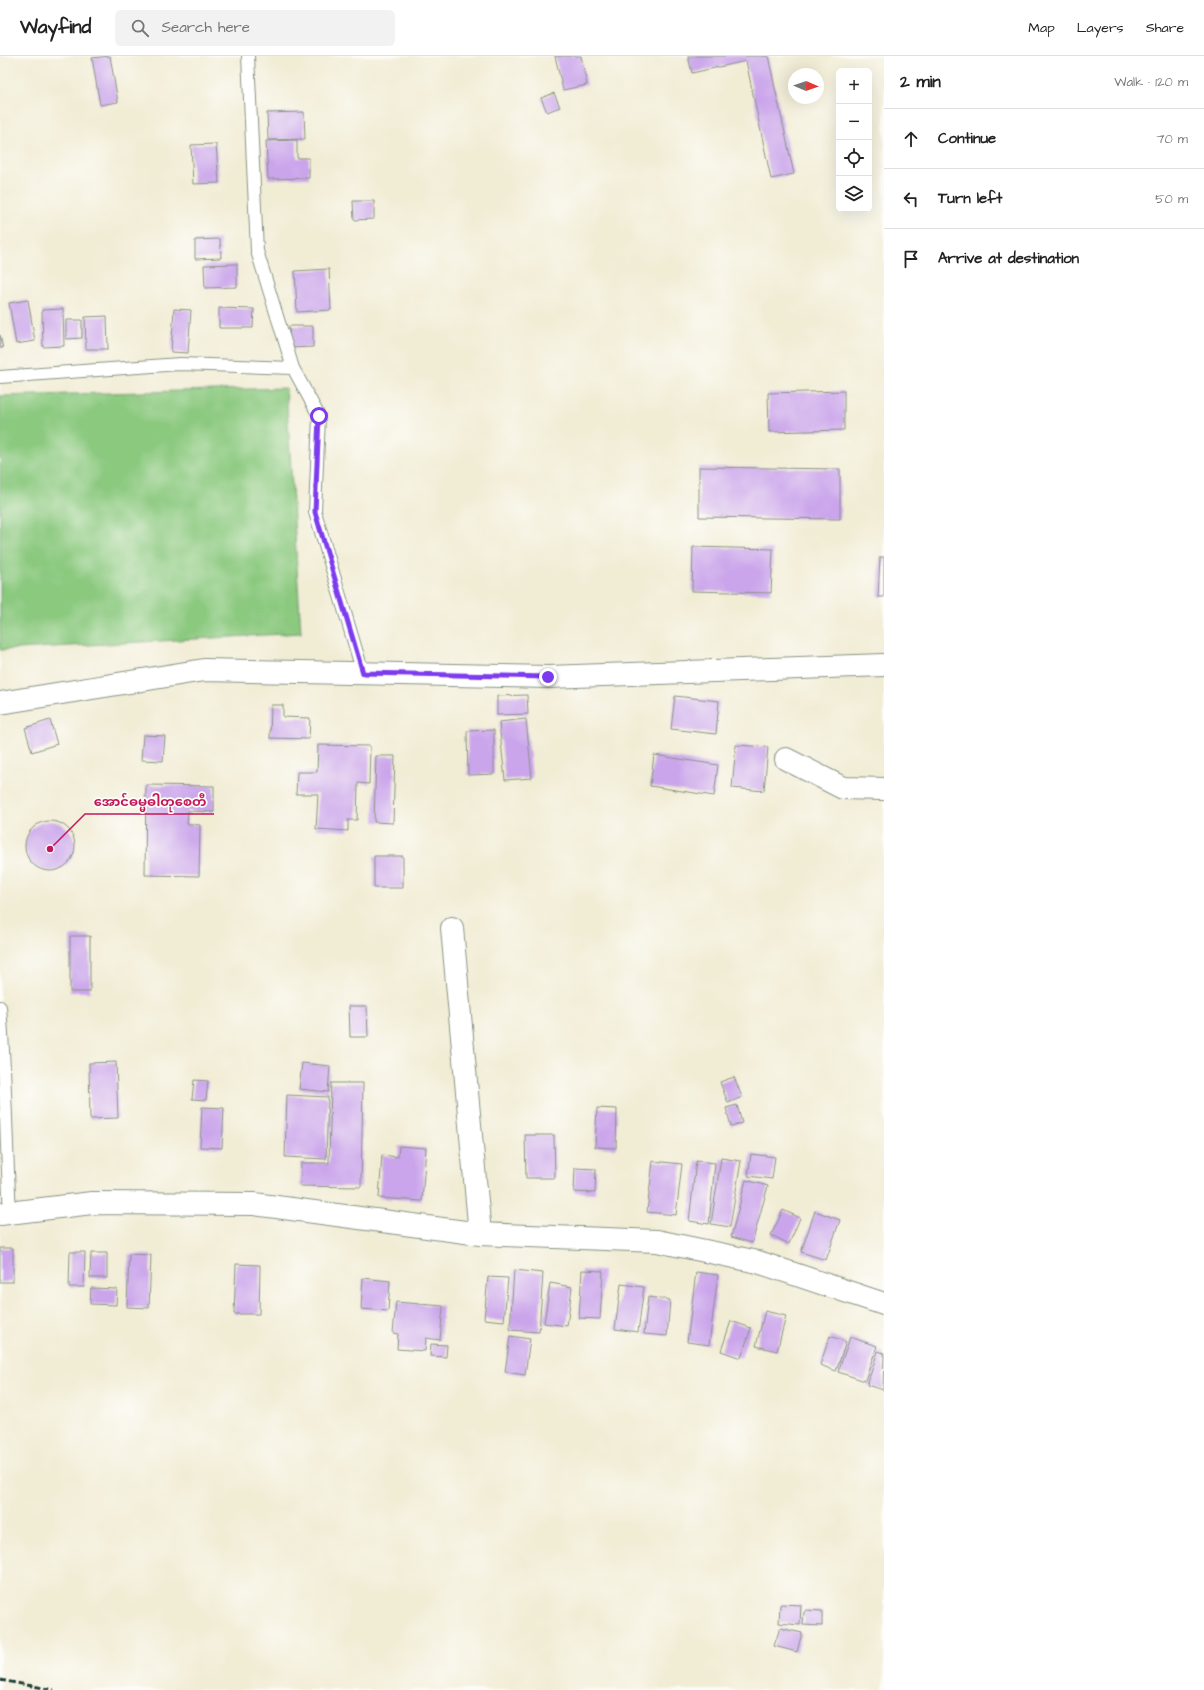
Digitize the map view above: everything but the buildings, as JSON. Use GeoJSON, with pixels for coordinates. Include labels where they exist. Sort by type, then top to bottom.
{"type":"FeatureCollection","features":[{"type":"Feature","properties":{"kind":"street"},"geometry":{"type":"LineString","coordinates":[[0,702],[204,670],[548,677],[884,665]]}},
{"type":"Feature","properties":{"kind":"street"},"geometry":{"type":"LineString","coordinates":[[786,759],[843,788],[884,789]]}},
{"type":"Feature","properties":{"kind":"street"},"geometry":{"type":"LineString","coordinates":[[452,928],[480,1234]]}},
{"type":"Feature","properties":{"kind":"street"},"geometry":{"type":"LineString","coordinates":[[5,1213],[92,1203],[254,1204],[480,1234],[657,1241],[758,1262],[884,1304]]}},
{"type":"Feature","properties":{"kind":"lane"},"geometry":{"type":"LineString","coordinates":[[248,56],[257,251],[293,368],[319,416],[315,512],[363,673]]}},
{"type":"Feature","properties":{"kind":"lane"},"geometry":{"type":"LineString","coordinates":[[0,377],[180,364],[293,368]]}},
{"type":"Feature","properties":{"kind":"lane"},"geometry":{"type":"LineString","coordinates":[[0,1007],[6,1090],[5,1213]]}},
{"type":"Feature","properties":{"kind":"green space"},"geometry":{"type":"Polygon","coordinates":[[[286,388],[301,633],[0,650],[0,396],[286,388]]]}},
{"type":"Feature","properties":{"kind":"railway"},"geometry":{"type":"LineString","coordinates":[[0,1680],[54,1690]]}},
{"type":"Feature","properties":{"kind":"place","name":"အောင်ဓမ္မဓါတုစေတီ"},"geometry":{"type":"Point","coordinates":[50,849]}},
{"type":"Feature","properties":{"kind":"route"},"geometry":{"type":"LineString","coordinates":[[319,416],[315,512],[363,673],[548,677]]}}]}
